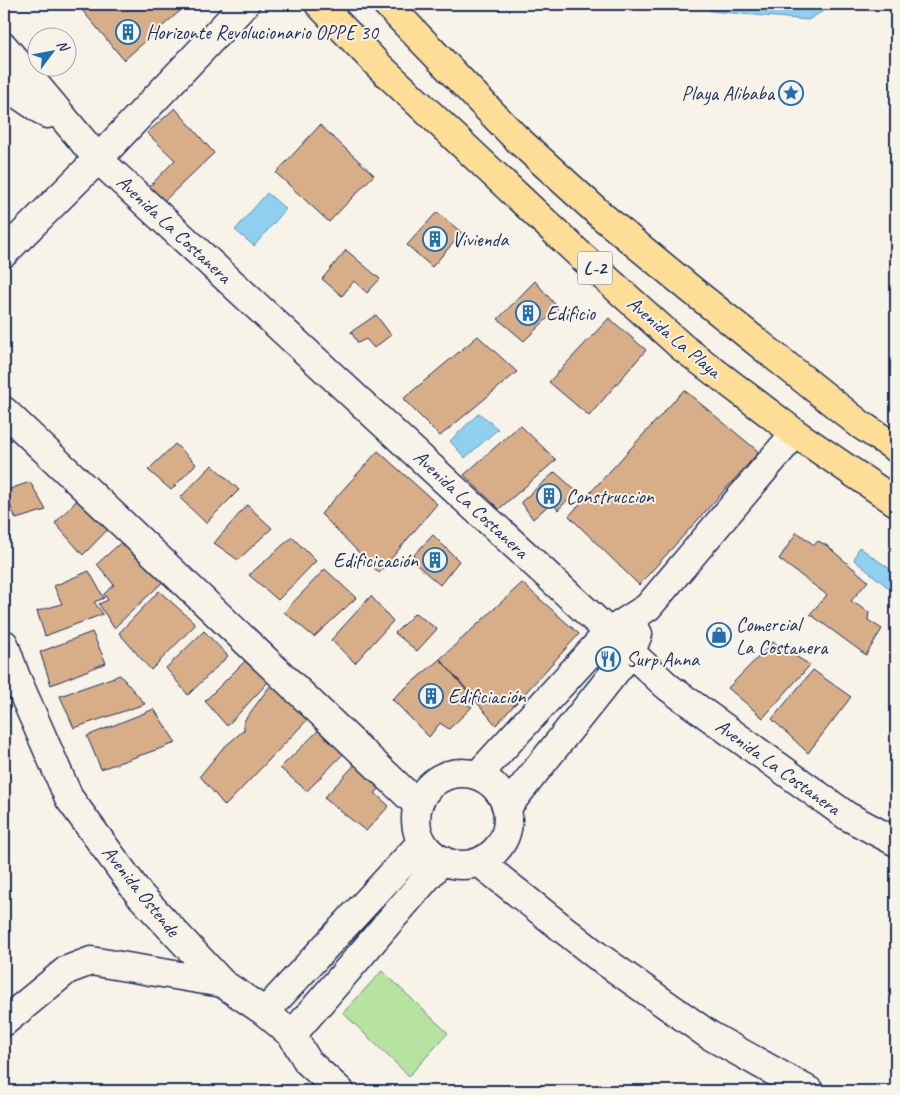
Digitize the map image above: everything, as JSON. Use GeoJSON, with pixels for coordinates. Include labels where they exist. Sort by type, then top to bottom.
{"type":"FeatureCollection","features":[{"type":"Feature","properties":{"kind":"main road","name":"Avenida La Playa"},"geometry":{"type":"LineString","coordinates":[[319,4],[378,66],[579,254],[682,347],[794,432],[896,502]]}},
{"type":"Feature","properties":{"kind":"main road","name":"L-2"},"geometry":{"type":"LineString","coordinates":[[387,4],[514,136],[603,216],[693,291],[846,413],[896,448]]}},
{"type":"Feature","properties":{"kind":"street"},"geometry":{"type":"LineString","coordinates":[[4,253],[98,159],[245,4]]}},
{"type":"Feature","properties":{"kind":"street","name":"Avenida La Costanera"},"geometry":{"type":"LineString","coordinates":[[4,47],[98,159],[668,687],[847,816],[896,842]]}},
{"type":"Feature","properties":{"kind":"street","name":"Avenida La Costanera"},"geometry":{"type":"LineString","coordinates":[[4,85],[74,131]]}},
{"type":"Feature","properties":{"kind":"street"},"geometry":{"type":"LineString","coordinates":[[4,411],[418,805]]}},
{"type":"Feature","properties":{"kind":"street"},"geometry":{"type":"LineString","coordinates":[[478,775],[609,632],[648,607],[794,432]]}},
{"type":"Feature","properties":{"kind":"street"},"geometry":{"type":"LineString","coordinates":[[507,808],[631,652],[648,607]]}},
{"type":"Feature","properties":{"kind":"street","name":"Avenida Ostende"},"geometry":{"type":"LineString","coordinates":[[4,644],[15,676],[69,798],[139,894],[222,983],[266,1012],[292,1035],[308,1062],[340,1091]]}},
{"type":"Feature","properties":{"kind":"street"},"geometry":{"type":"LineString","coordinates":[[453,773],[478,775],[488,780],[503,797],[507,808],[507,830],[504,840],[497,850],[479,862],[466,865],[454,864],[432,851],[418,830],[416,818],[418,805],[423,794],[431,784],[441,777],[453,773]]}},
{"type":"Feature","properties":{"kind":"street"},"geometry":{"type":"LineString","coordinates":[[266,1012],[432,851]]}},
{"type":"Feature","properties":{"kind":"street"},"geometry":{"type":"LineString","coordinates":[[292,1035],[432,851]]}},
{"type":"Feature","properties":{"kind":"street"},"geometry":{"type":"LineString","coordinates":[[479,862],[596,955],[701,1029],[809,1091]]}},
{"type":"Feature","properties":{"kind":"street"},"geometry":{"type":"LineString","coordinates":[[4,1022],[67,970],[91,961],[222,983]]}},
{"type":"Feature","properties":{"kind":"street"},"geometry":{"type":"LineString","coordinates":[[308,1062],[312,1091]]}},
{"type":"Feature","properties":{"kind":"green space"},"geometry":{"type":"Polygon","coordinates":[[[382,971],[448,1033],[409,1076],[343,1013],[382,971]]]}},
{"type":"Feature","properties":{"kind":"water"},"geometry":{"type":"Polygon","coordinates":[[[700,4],[835,4],[808,20],[711,11],[700,4]]]}},
{"type":"Feature","properties":{"kind":"water"},"geometry":{"type":"Polygon","coordinates":[[[267,193],[286,209],[254,246],[235,230],[267,193]]]}},
{"type":"Feature","properties":{"kind":"water"},"geometry":{"type":"Polygon","coordinates":[[[479,413],[498,429],[465,458],[450,441],[479,413]]]}},
{"type":"Feature","properties":{"kind":"water"},"geometry":{"type":"Polygon","coordinates":[[[859,547],[890,569],[890,589],[854,560],[859,547]]]}},
{"type":"Feature","properties":{"kind":"building","name":"Horizonte Revolucionario OPPE 30"},"geometry":{"type":"Polygon","coordinates":[[[77,4],[188,4],[124,60],[77,4]]]}},
{"type":"Feature","properties":{"kind":"building"},"geometry":{"type":"Polygon","coordinates":[[[175,108],[214,153],[163,202],[148,188],[175,160],[147,133],[175,108]]]}},
{"type":"Feature","properties":{"kind":"building"},"geometry":{"type":"Polygon","coordinates":[[[320,125],[374,175],[329,222],[276,173],[320,125]]]}},
{"type":"Feature","properties":{"kind":"building","name":"Vivienda"},"geometry":{"type":"Polygon","coordinates":[[[437,212],[462,233],[432,267],[407,245],[437,212]]]}},
{"type":"Feature","properties":{"kind":"building"},"geometry":{"type":"Polygon","coordinates":[[[346,250],[380,279],[367,293],[354,281],[342,296],[322,279],[346,250]]]}},
{"type":"Feature","properties":{"kind":"building","name":"Edificio"},"geometry":{"type":"Polygon","coordinates":[[[535,281],[558,308],[524,341],[498,319],[535,281]]]}},
{"type":"Feature","properties":{"kind":"building"},"geometry":{"type":"Polygon","coordinates":[[[376,315],[391,335],[374,348],[366,339],[358,343],[351,332],[376,315]]]}},
{"type":"Feature","properties":{"kind":"building"},"geometry":{"type":"Polygon","coordinates":[[[609,318],[646,350],[589,416],[549,382],[609,318]]]}},
{"type":"Feature","properties":{"kind":"building"},"geometry":{"type":"Polygon","coordinates":[[[478,336],[517,372],[440,436],[403,399],[478,336]]]}},
{"type":"Feature","properties":{"kind":"building"},"geometry":{"type":"Polygon","coordinates":[[[684,390],[759,452],[639,585],[569,516],[684,390]]]}},
{"type":"Feature","properties":{"kind":"building"},"geometry":{"type":"Polygon","coordinates":[[[520,425],[556,460],[499,509],[464,475],[520,425]]]}},
{"type":"Feature","properties":{"kind":"building"},"geometry":{"type":"Polygon","coordinates":[[[175,444],[196,464],[171,490],[148,470],[175,444]]]}},
{"type":"Feature","properties":{"kind":"building"},"geometry":{"type":"Polygon","coordinates":[[[378,451],[437,504],[379,573],[321,514],[378,451]]]}},
{"type":"Feature","properties":{"kind":"building"},"geometry":{"type":"Polygon","coordinates":[[[212,465],[239,490],[206,523],[180,498],[212,465]]]}},
{"type":"Feature","properties":{"kind":"building","name":"Construccion"},"geometry":{"type":"Polygon","coordinates":[[[555,472],[576,491],[558,510],[552,502],[533,519],[521,502],[555,472]]]}},
{"type":"Feature","properties":{"kind":"building"},"geometry":{"type":"Polygon","coordinates":[[[30,482],[46,510],[16,519],[4,491],[30,482]]]}},
{"type":"Feature","properties":{"kind":"building"},"geometry":{"type":"Polygon","coordinates":[[[84,493],[115,522],[83,555],[55,523],[84,493]]]}},
{"type":"Feature","properties":{"kind":"building"},"geometry":{"type":"Polygon","coordinates":[[[247,505],[272,528],[238,560],[214,543],[247,505]]]}},
{"type":"Feature","properties":{"kind":"building"},"geometry":{"type":"Polygon","coordinates":[[[797,532],[814,545],[818,541],[826,545],[868,581],[851,601],[869,612],[868,620],[882,629],[866,655],[810,614],[827,595],[779,559],[797,532]]]}},
{"type":"Feature","properties":{"kind":"building","name":"Edificicación"},"geometry":{"type":"Polygon","coordinates":[[[433,535],[459,561],[440,585],[410,559],[433,535]]]}},
{"type":"Feature","properties":{"kind":"building"},"geometry":{"type":"Polygon","coordinates":[[[292,537],[316,561],[278,600],[249,575],[292,537]]]}},
{"type":"Feature","properties":{"kind":"building"},"geometry":{"type":"Polygon","coordinates":[[[126,538],[168,577],[114,628],[99,604],[108,600],[104,594],[114,585],[97,564],[126,538]]]}},
{"type":"Feature","properties":{"kind":"building"},"geometry":{"type":"Polygon","coordinates":[[[325,569],[356,598],[314,637],[284,612],[325,569]]]}},
{"type":"Feature","properties":{"kind":"building"},"geometry":{"type":"Polygon","coordinates":[[[89,571],[104,598],[94,602],[103,614],[45,636],[37,611],[62,604],[54,586],[89,571]]]}},
{"type":"Feature","properties":{"kind":"building"},"geometry":{"type":"Polygon","coordinates":[[[522,583],[579,634],[496,725],[440,659],[522,583]]]}},
{"type":"Feature","properties":{"kind":"building"},"geometry":{"type":"Polygon","coordinates":[[[159,591],[196,624],[151,670],[119,633],[159,591]]]}},
{"type":"Feature","properties":{"kind":"building"},"geometry":{"type":"Polygon","coordinates":[[[371,596],[393,621],[355,663],[331,640],[371,596]]]}},
{"type":"Feature","properties":{"kind":"building"},"geometry":{"type":"Polygon","coordinates":[[[415,613],[437,629],[417,651],[395,633],[415,613]]]}},
{"type":"Feature","properties":{"kind":"building"},"geometry":{"type":"Polygon","coordinates":[[[204,631],[228,656],[188,695],[166,668],[204,631]]]}},
{"type":"Feature","properties":{"kind":"building"},"geometry":{"type":"Polygon","coordinates":[[[92,632],[106,663],[51,685],[40,652],[92,632]]]}},
{"type":"Feature","properties":{"kind":"building"},"geometry":{"type":"Polygon","coordinates":[[[773,642],[810,665],[763,718],[728,688],[773,642]]]}},
{"type":"Feature","properties":{"kind":"building"},"geometry":{"type":"Polygon","coordinates":[[[251,655],[272,678],[227,726],[205,701],[251,655]]]}},
{"type":"Feature","properties":{"kind":"building","name":"Edificiación"},"geometry":{"type":"Polygon","coordinates":[[[440,659],[469,692],[461,701],[472,707],[449,729],[440,723],[429,737],[392,699],[440,659]]]}},
{"type":"Feature","properties":{"kind":"building"},"geometry":{"type":"Polygon","coordinates":[[[813,670],[851,697],[808,753],[772,719],[813,670]]]}},
{"type":"Feature","properties":{"kind":"building"},"geometry":{"type":"Polygon","coordinates":[[[120,675],[145,704],[74,728],[60,696],[120,675]]]}},
{"type":"Feature","properties":{"kind":"building"},"geometry":{"type":"Polygon","coordinates":[[[273,682],[311,716],[225,806],[200,776],[222,749],[244,730],[244,721],[273,682]]]}},
{"type":"Feature","properties":{"kind":"building"},"geometry":{"type":"Polygon","coordinates":[[[154,709],[176,743],[101,769],[87,736],[154,709]]]}},
{"type":"Feature","properties":{"kind":"building"},"geometry":{"type":"Polygon","coordinates":[[[323,726],[348,749],[307,791],[280,768],[323,726]]]}},
{"type":"Feature","properties":{"kind":"building"},"geometry":{"type":"Polygon","coordinates":[[[359,760],[385,784],[375,793],[389,806],[366,831],[324,798],[359,760]]]}},
{"type":"Feature","properties":{"kind":"place","name":"Horizonte Revolucionario OPPE 30"},"geometry":{"type":"Point","coordinates":[128,32]}},
{"type":"Feature","properties":{"kind":"place","name":"Playa Alibaba"},"geometry":{"type":"Point","coordinates":[791,93]}},
{"type":"Feature","properties":{"kind":"place","name":"Vivienda"},"geometry":{"type":"Point","coordinates":[435,239]}},
{"type":"Feature","properties":{"kind":"place","name":"Edificio"},"geometry":{"type":"Point","coordinates":[528,313]}},
{"type":"Feature","properties":{"kind":"place","name":"Construccion"},"geometry":{"type":"Point","coordinates":[549,496]}},
{"type":"Feature","properties":{"kind":"place","name":"Edificicación"},"geometry":{"type":"Point","coordinates":[435,560]}},
{"type":"Feature","properties":{"kind":"place","name":"Comercial La Costanera"},"geometry":{"type":"Point","coordinates":[719,635]}},
{"type":"Feature","properties":{"kind":"place","name":"Surp Anna"},"geometry":{"type":"Point","coordinates":[608,659]}},
{"type":"Feature","properties":{"kind":"place","name":"Edificiación"},"geometry":{"type":"Point","coordinates":[431,696]}}]}
